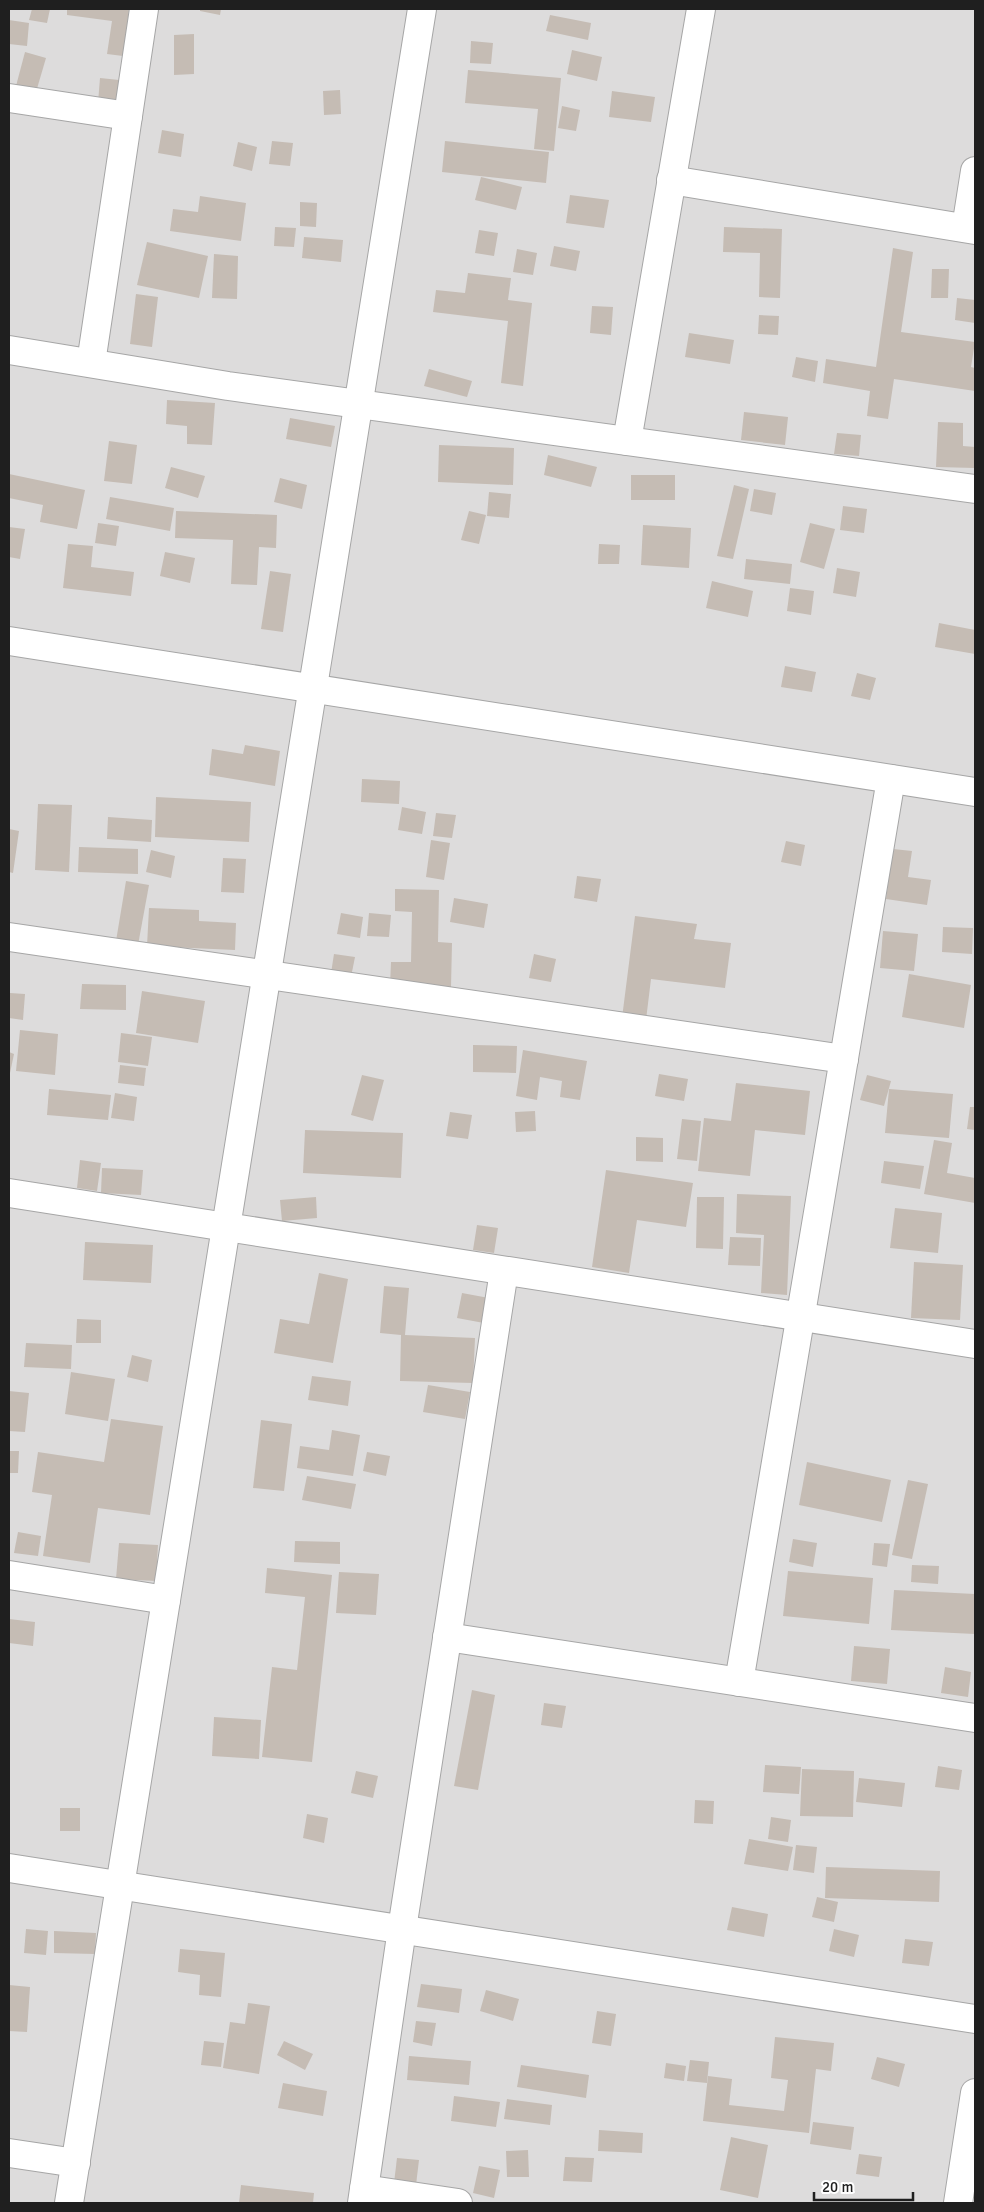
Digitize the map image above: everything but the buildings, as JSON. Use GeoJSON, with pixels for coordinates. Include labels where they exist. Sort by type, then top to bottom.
{"type":"FeatureCollection","features":[{"type":"Feature","properties":{"kind":"street"},"geometry":{"type":"LineString","coordinates":[[91,363],[144,9]]}},
{"type":"Feature","properties":{"kind":"street"},"geometry":{"type":"LineString","coordinates":[[69,2203],[422,9]]}},
{"type":"Feature","properties":{"kind":"street"},"geometry":{"type":"LineString","coordinates":[[627,441],[700,9]]}},
{"type":"Feature","properties":{"kind":"street"},"geometry":{"type":"LineString","coordinates":[[9,98],[128,116]]}},
{"type":"Feature","properties":{"kind":"street"},"geometry":{"type":"LineString","coordinates":[[671,180],[971,229],[975,171]]}},
{"type":"Feature","properties":{"kind":"street"},"geometry":{"type":"LineString","coordinates":[[9,350],[357,404],[975,490]]}},
{"type":"Feature","properties":{"kind":"street"},"geometry":{"type":"LineString","coordinates":[[9,641],[975,792]]}},
{"type":"Feature","properties":{"kind":"street"},"geometry":{"type":"LineString","coordinates":[[739,1682],[891,779]]}},
{"type":"Feature","properties":{"kind":"street"},"geometry":{"type":"LineString","coordinates":[[9,937],[844,1059]]}},
{"type":"Feature","properties":{"kind":"street"},"geometry":{"type":"LineString","coordinates":[[9,1193],[975,1344]]}},
{"type":"Feature","properties":{"kind":"street"},"geometry":{"type":"LineString","coordinates":[[458,2203],[363,2196],[402,1929],[504,1271]]}},
{"type":"Feature","properties":{"kind":"street"},"geometry":{"type":"LineString","coordinates":[[9,1576],[166,1600]]}},
{"type":"Feature","properties":{"kind":"street"},"geometry":{"type":"LineString","coordinates":[[447,1637],[975,1718]]}},
{"type":"Feature","properties":{"kind":"street"},"geometry":{"type":"LineString","coordinates":[[9,1868],[975,2019]]}},
{"type":"Feature","properties":{"kind":"street"},"geometry":{"type":"LineString","coordinates":[[958,2203],[975,2093]]}},
{"type":"Feature","properties":{"kind":"street"},"geometry":{"type":"LineString","coordinates":[[9,2154],[76,2163]]}},
{"type":"Feature","properties":{"kind":"shaded area"},"geometry":{"type":"Polygon","coordinates":[[[9,9],[975,9],[975,2203],[9,2203],[9,9]]]}}]}
